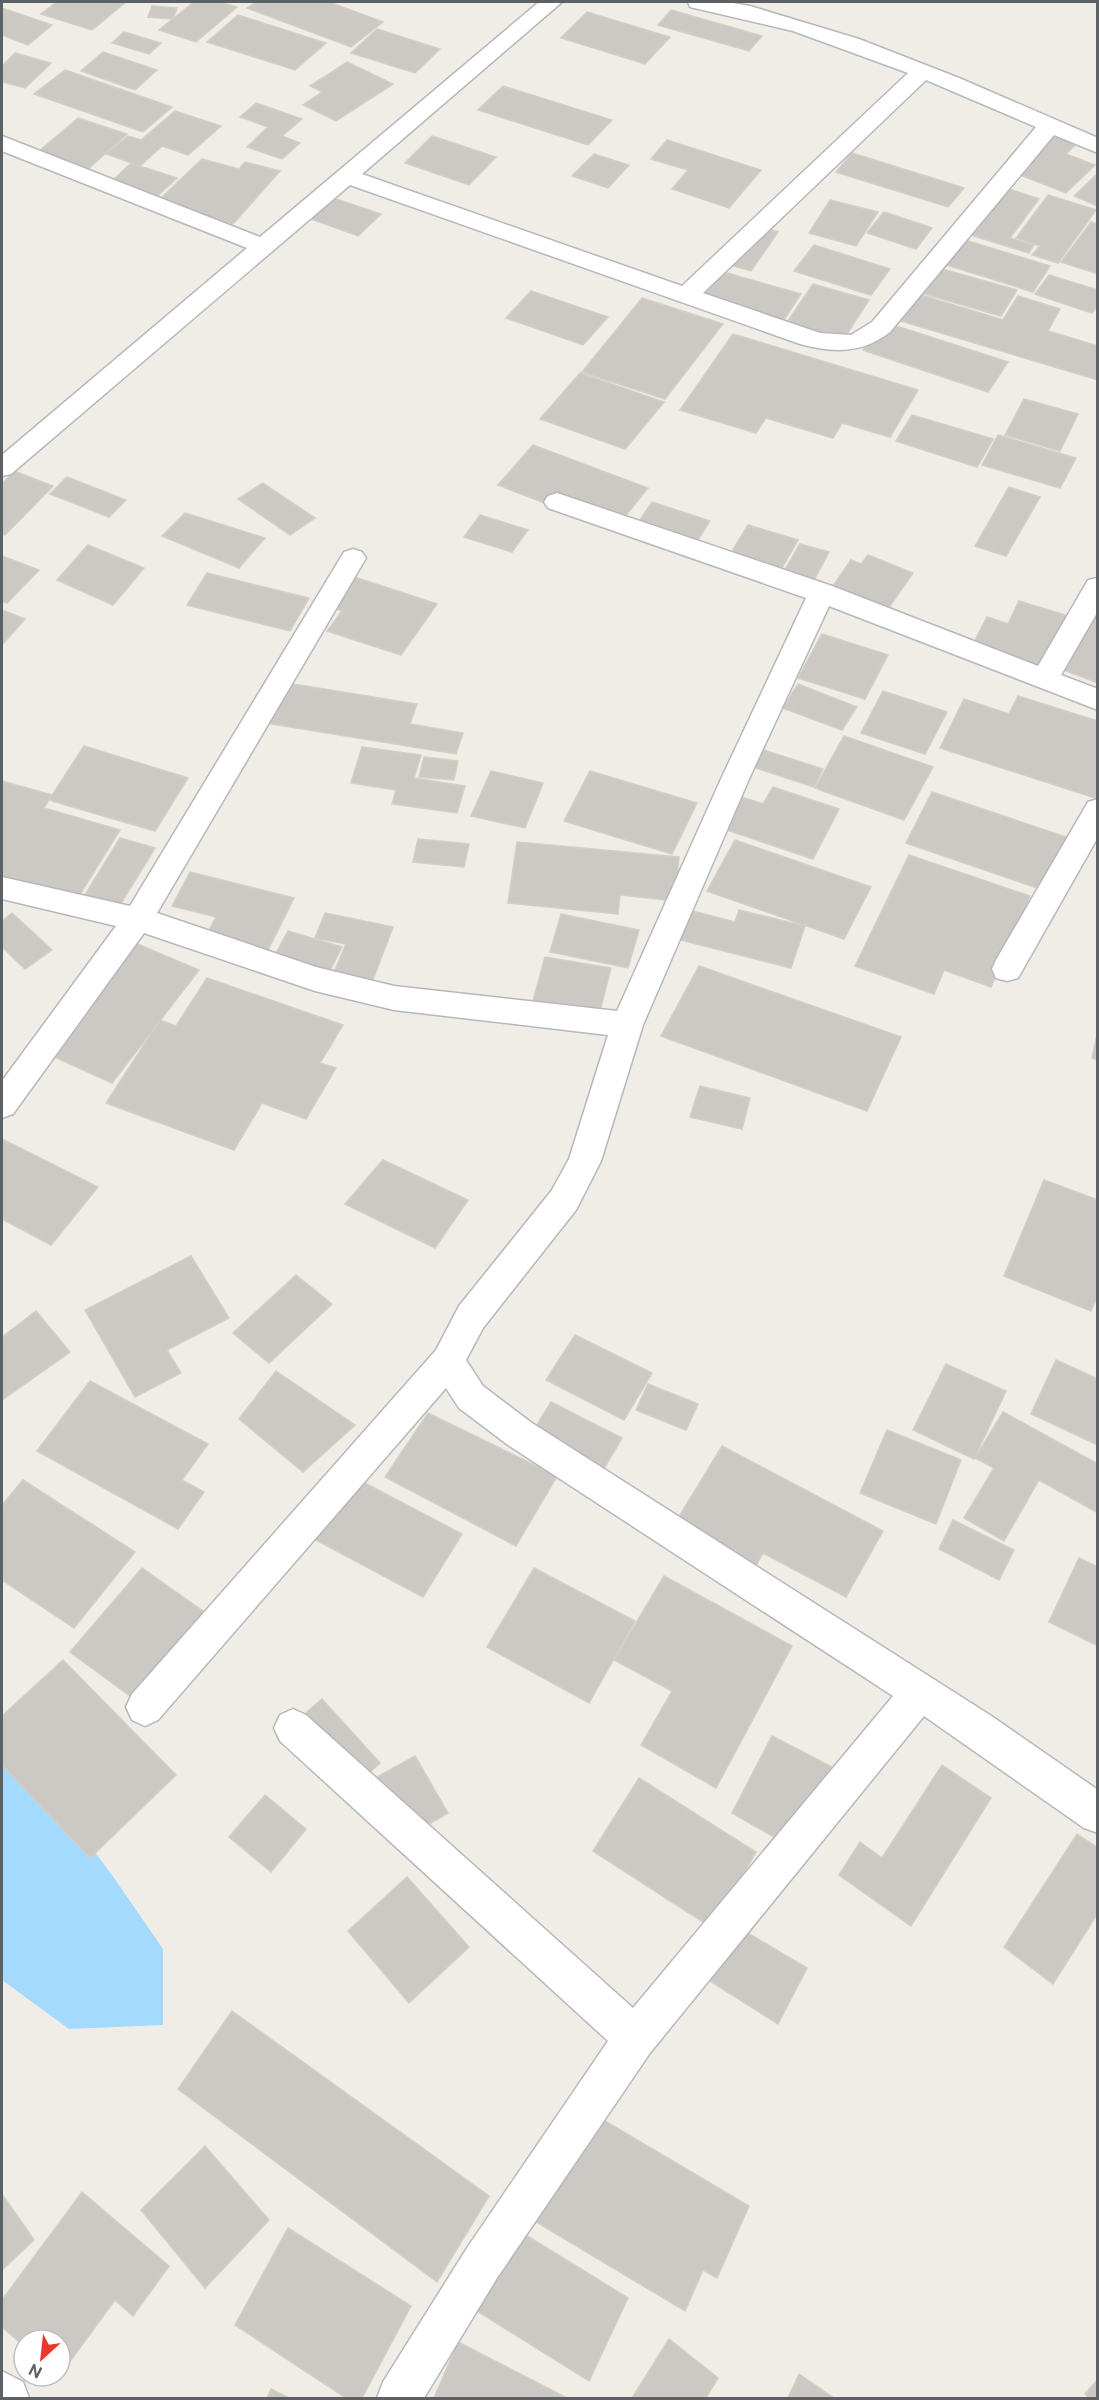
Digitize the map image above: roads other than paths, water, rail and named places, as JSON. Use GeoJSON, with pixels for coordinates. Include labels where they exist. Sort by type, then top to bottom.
{"type":"FeatureCollection","features":[{"type":"Feature","properties":{"kind":"street"},"geometry":{"type":"LineString","coordinates":[[2,468],[551,2]]}},
{"type":"Feature","properties":{"kind":"street"},"geometry":{"type":"LineString","coordinates":[[698,2],[797,25],[923,71],[1098,146]]}},
{"type":"Feature","properties":{"kind":"street"},"geometry":{"type":"LineString","coordinates":[[686,296],[923,71]]}},
{"type":"Feature","properties":{"kind":"street"},"geometry":{"type":"LineString","coordinates":[[346,176],[809,339],[841,344],[866,341],[881,327],[1050,125]]}},
{"type":"Feature","properties":{"kind":"street"},"geometry":{"type":"LineString","coordinates":[[2,143],[263,246]]}},
{"type":"Feature","properties":{"kind":"street"},"geometry":{"type":"LineString","coordinates":[[557,502],[822,593],[1098,700]]}},
{"type":"Feature","properties":{"kind":"street"},"geometry":{"type":"LineString","coordinates":[[2,1104],[138,919],[353,558]]}},
{"type":"Feature","properties":{"kind":"street"},"geometry":{"type":"LineString","coordinates":[[1044,680],[1098,587]]}},
{"type":"Feature","properties":{"kind":"street"},"geometry":{"type":"LineString","coordinates":[[145,1707],[448,1361],[471,1317],[564,1200],[585,1161],[627,1025],[735,779],[822,593]]}},
{"type":"Feature","properties":{"kind":"street"},"geometry":{"type":"LineString","coordinates":[[1007,969],[1098,810]]}},
{"type":"Feature","properties":{"kind":"street"},"geometry":{"type":"LineString","coordinates":[[2,888],[138,919],[315,979],[394,998],[627,1025]]}},
{"type":"Feature","properties":{"kind":"street"},"geometry":{"type":"LineString","coordinates":[[448,1361],[471,1397],[520,1434],[920,1692],[1098,1814]]}},
{"type":"Feature","properties":{"kind":"street"},"geometry":{"type":"LineString","coordinates":[[399,2398],[482,2263],[635,2038],[920,1692]]}},
{"type":"Feature","properties":{"kind":"street"},"geometry":{"type":"LineString","coordinates":[[293,1728],[635,2038]]}},
{"type":"Feature","properties":{"kind":"street"},"geometry":{"type":"LineString","coordinates":[[2,2393],[7,2398]]}},
{"type":"Feature","properties":{"kind":"water"},"geometry":{"type":"Polygon","coordinates":[[[2,1737],[11,1742],[112,1875],[163,1949],[163,2025],[69,2029],[2,1980],[2,1737]]]}}]}
